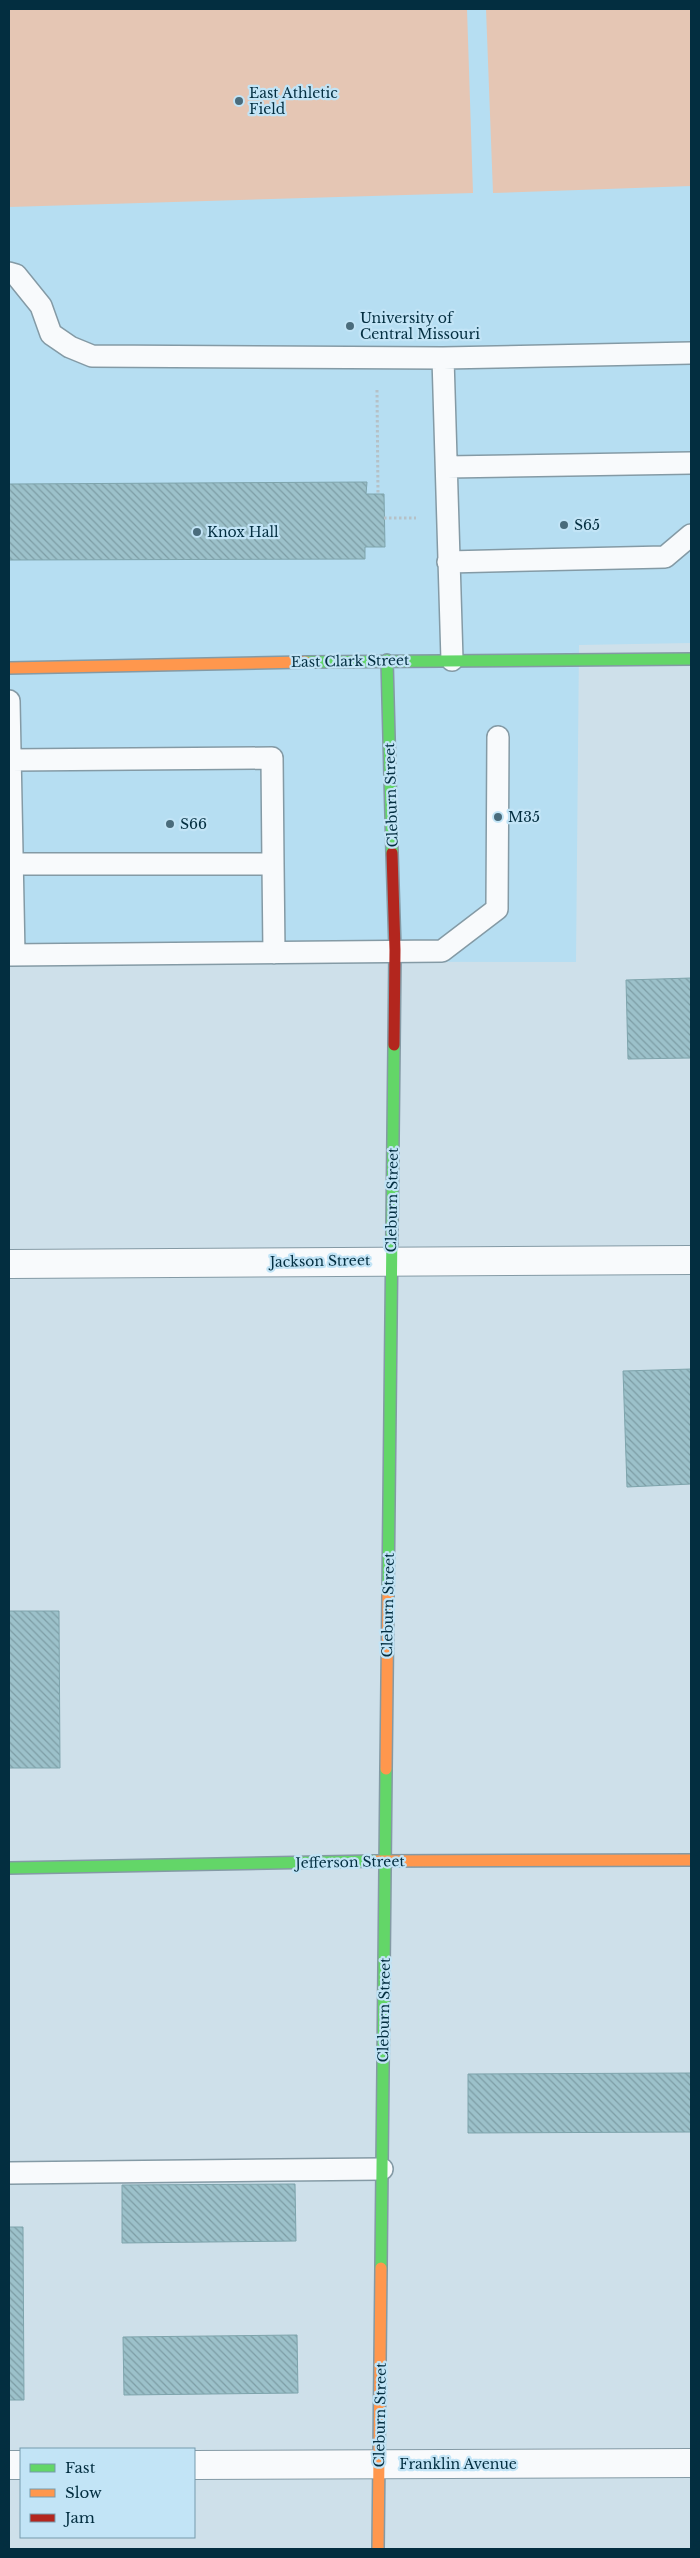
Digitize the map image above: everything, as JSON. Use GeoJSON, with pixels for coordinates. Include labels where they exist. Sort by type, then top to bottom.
{"type":"FeatureCollection","features":[{"type":"Feature","properties":{"kind":"street","name":"East Clark Street"},"geometry":{"type":"LineString","coordinates":[[9,668],[387,660],[691,659]]}},
{"type":"Feature","properties":{"kind":"street","name":"Cleburn Street"},"geometry":{"type":"LineString","coordinates":[[378,2549],[395,950],[387,660]]}},
{"type":"Feature","properties":{"kind":"street","name":"Jackson Street"},"geometry":{"type":"LineString","coordinates":[[9,1264],[391,1260],[691,1260]]}},
{"type":"Feature","properties":{"kind":"street","name":"Jefferson Street"},"geometry":{"type":"LineString","coordinates":[[9,1868],[386,1861],[691,1860]]}},
{"type":"Feature","properties":{"kind":"street","name":"Franklin Avenue"},"geometry":{"type":"LineString","coordinates":[[195,2465],[691,2464]]}},
{"type":"Feature","properties":{"kind":"lane"},"geometry":{"type":"LineString","coordinates":[[9,273],[16,275],[40,306],[51,334],[70,347],[92,356],[443,358],[691,354]]}},
{"type":"Feature","properties":{"kind":"lane"},"geometry":{"type":"LineString","coordinates":[[443,358],[448,467],[448,562],[452,660]]}},
{"type":"Feature","properties":{"kind":"lane"},"geometry":{"type":"LineString","coordinates":[[448,467],[691,463]]}},
{"type":"Feature","properties":{"kind":"lane"},"geometry":{"type":"LineString","coordinates":[[448,562],[665,557],[691,535]]}},
{"type":"Feature","properties":{"kind":"lane"},"geometry":{"type":"LineString","coordinates":[[9,701],[13,864],[11,955],[442,951],[497,909],[498,737]]}},
{"type":"Feature","properties":{"kind":"lane"},"geometry":{"type":"LineString","coordinates":[[11,760],[272,758],[274,953]]}},
{"type":"Feature","properties":{"kind":"lane"},"geometry":{"type":"LineString","coordinates":[[13,864],[274,864]]}},
{"type":"Feature","properties":{"kind":"lane"},"geometry":{"type":"LineString","coordinates":[[9,2173],[382,2169]]}},
{"type":"Feature","properties":{"kind":"path"},"geometry":{"type":"LineString","coordinates":[[377,358],[378,494]]}},
{"type":"Feature","properties":{"kind":"shaded area","name":"University of Central Missouri"},"geometry":{"type":"Polygon","coordinates":[[[9,9],[691,9],[691,643],[579,645],[576,962],[9,961],[9,9]]]}},
{"type":"Feature","properties":{"kind":"shaded area","name":"East Athletic Field"},"geometry":{"type":"Polygon","coordinates":[[[9,9],[467,9],[473,193],[9,207],[9,9]]]}},
{"type":"Feature","properties":{"kind":"shaded area"},"geometry":{"type":"Polygon","coordinates":[[[486,9],[691,9],[691,186],[493,193],[486,9]]]}},
{"type":"Feature","properties":{"kind":"building","name":"Knox Hall"},"geometry":{"type":"Polygon","coordinates":[[[367,482],[366,494],[384,494],[385,547],[365,547],[365,559],[9,560],[9,484],[367,482]]]}},
{"type":"Feature","properties":{"kind":"building"},"geometry":{"type":"Polygon","coordinates":[[[691,978],[691,1058],[628,1059],[626,980],[691,978]]]}},
{"type":"Feature","properties":{"kind":"building"},"geometry":{"type":"Polygon","coordinates":[[[691,1369],[691,1484],[627,1487],[623,1371],[691,1369]]]}},
{"type":"Feature","properties":{"kind":"building"},"geometry":{"type":"Polygon","coordinates":[[[9,1611],[59,1611],[60,1768],[9,1768],[9,1611]]]}},
{"type":"Feature","properties":{"kind":"building"},"geometry":{"type":"Polygon","coordinates":[[[691,2073],[691,2132],[468,2133],[468,2074],[691,2073]]]}},
{"type":"Feature","properties":{"kind":"building"},"geometry":{"type":"Polygon","coordinates":[[[295,2184],[296,2241],[122,2243],[122,2185],[295,2184]]]}},
{"type":"Feature","properties":{"kind":"building"},"geometry":{"type":"Polygon","coordinates":[[[9,2227],[23,2227],[24,2400],[9,2400],[9,2227]]]}},
{"type":"Feature","properties":{"kind":"building"},"geometry":{"type":"Polygon","coordinates":[[[297,2335],[298,2393],[124,2395],[123,2337],[297,2335]]]}},
{"type":"Feature","properties":{"kind":"traffic: fast"},"geometry":{"type":"LineString","coordinates":[[306,662],[691,659]]}},
{"type":"Feature","properties":{"kind":"traffic: fast"},"geometry":{"type":"LineString","coordinates":[[387,660],[392,853]]}},
{"type":"Feature","properties":{"kind":"traffic: fast"},"geometry":{"type":"LineString","coordinates":[[388,1594],[394,1045]]}},
{"type":"Feature","properties":{"kind":"traffic: fast"},"geometry":{"type":"LineString","coordinates":[[381,2268],[386,1769]]}},
{"type":"Feature","properties":{"kind":"traffic: fast"},"geometry":{"type":"LineString","coordinates":[[9,1868],[376,1861]]}},
{"type":"Feature","properties":{"kind":"traffic: slow"},"geometry":{"type":"LineString","coordinates":[[9,668],[306,662]]}},
{"type":"Feature","properties":{"kind":"traffic: slow"},"geometry":{"type":"LineString","coordinates":[[386,1769],[388,1594]]}},
{"type":"Feature","properties":{"kind":"traffic: slow"},"geometry":{"type":"LineString","coordinates":[[376,1861],[691,1860]]}},
{"type":"Feature","properties":{"kind":"traffic: slow"},"geometry":{"type":"LineString","coordinates":[[378,2549],[381,2268]]}},
{"type":"Feature","properties":{"kind":"traffic: jam"},"geometry":{"type":"LineString","coordinates":[[392,853],[395,950],[394,1045]]}},
{"type":"Feature","properties":{"kind":"place","name":"East Athletic Field"},"geometry":{"type":"Point","coordinates":[239,101]}},
{"type":"Feature","properties":{"kind":"place","name":"University of Central Missouri"},"geometry":{"type":"Point","coordinates":[350,326]}},
{"type":"Feature","properties":{"kind":"place","name":"S65"},"geometry":{"type":"Point","coordinates":[564,525]}},
{"type":"Feature","properties":{"kind":"place","name":"Knox Hall"},"geometry":{"type":"Point","coordinates":[197,532]}},
{"type":"Feature","properties":{"kind":"place","name":"M35"},"geometry":{"type":"Point","coordinates":[498,817]}},
{"type":"Feature","properties":{"kind":"place","name":"S66"},"geometry":{"type":"Point","coordinates":[170,824]}}]}
